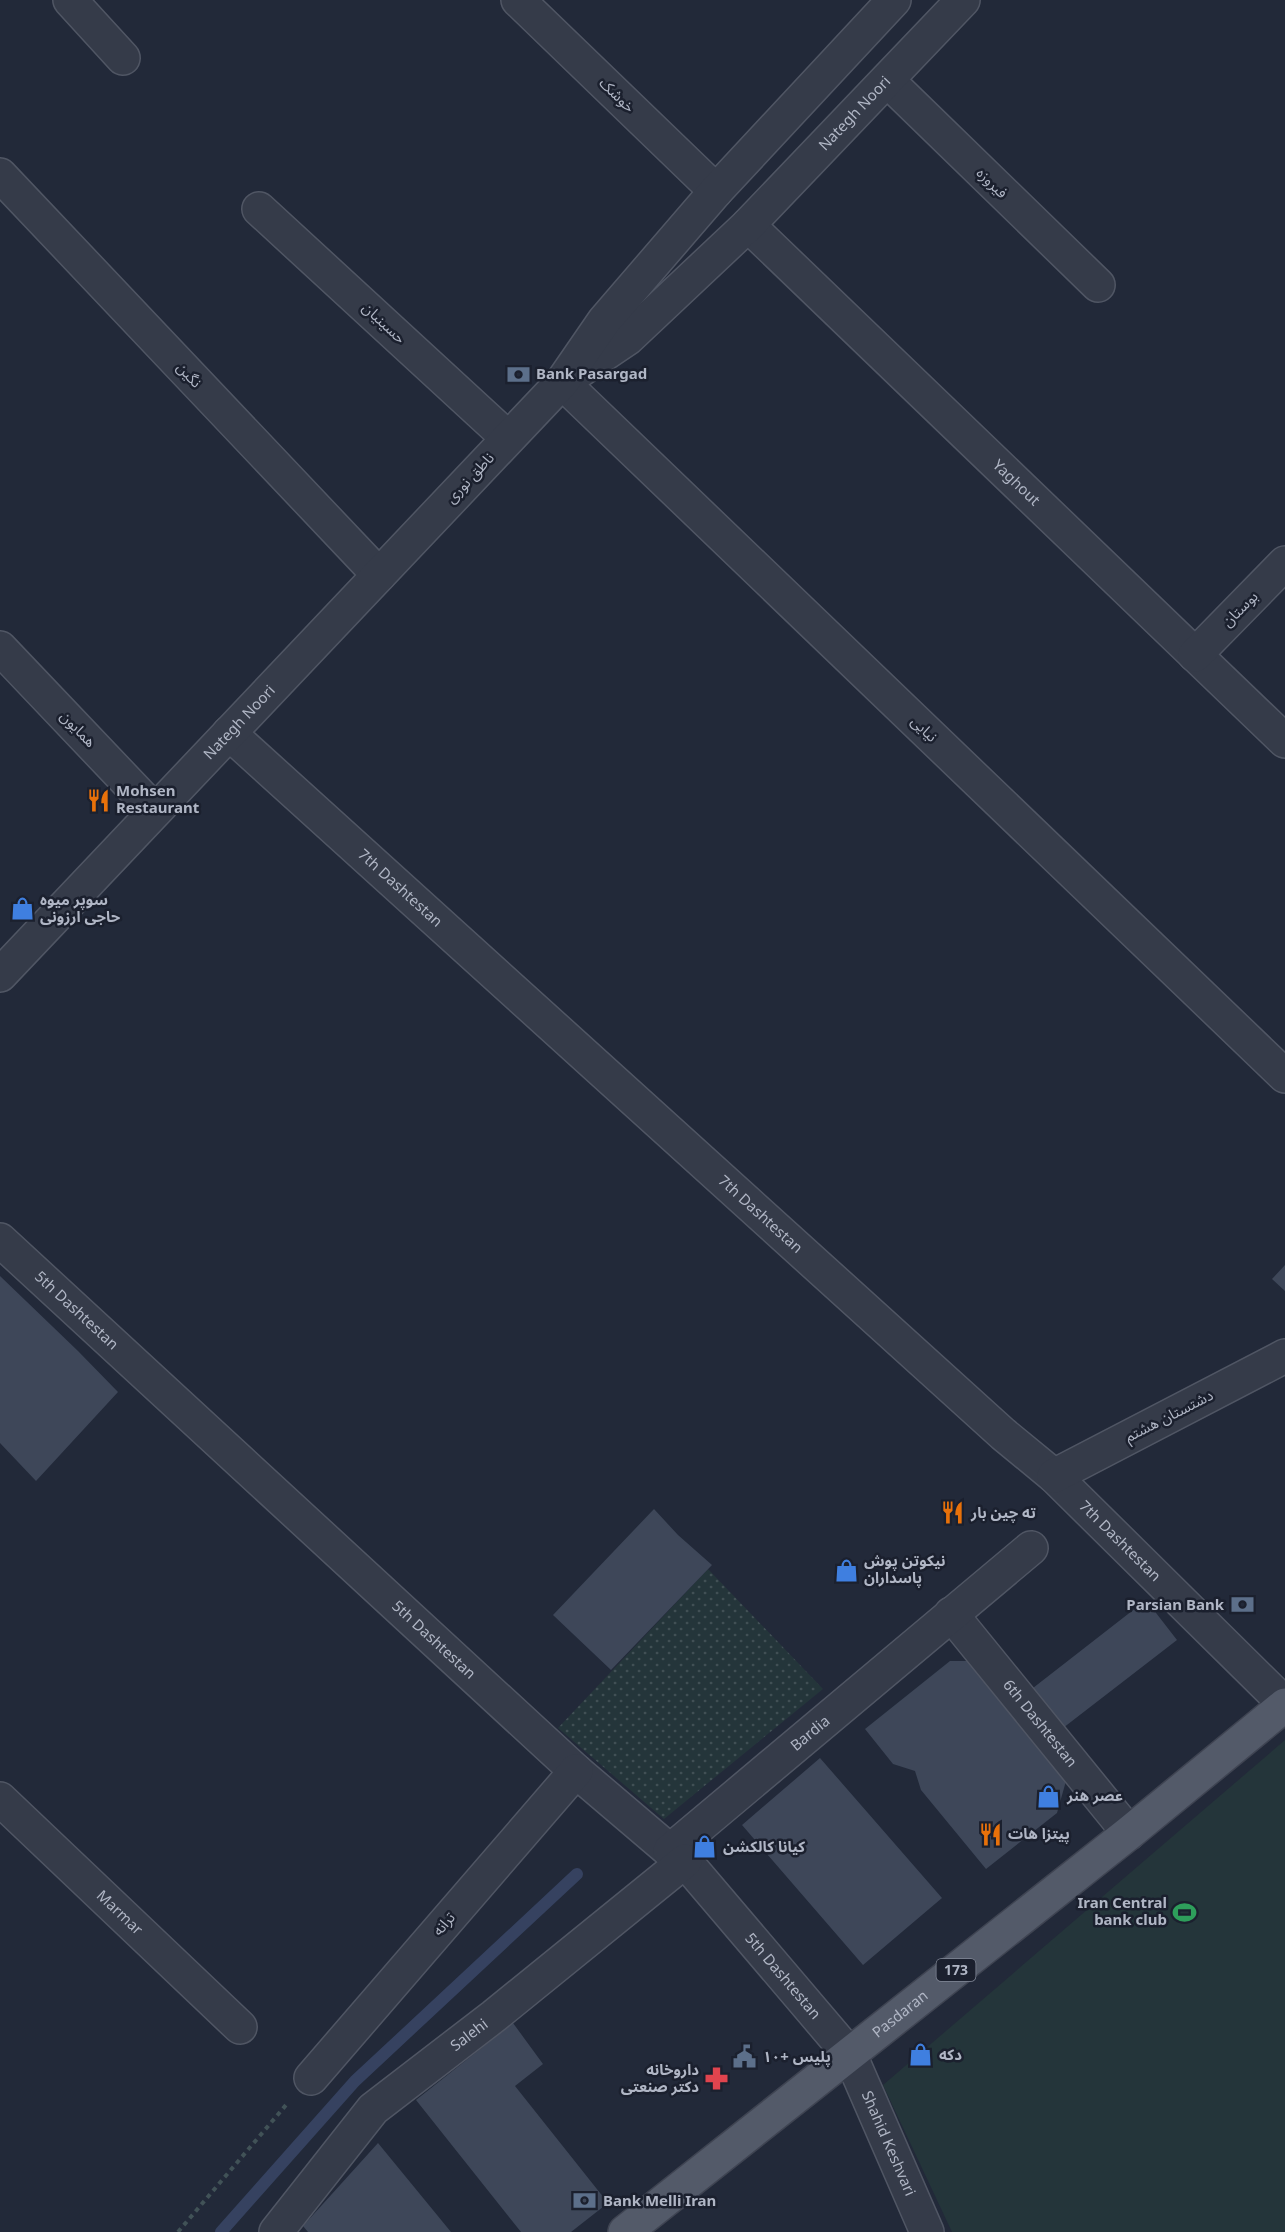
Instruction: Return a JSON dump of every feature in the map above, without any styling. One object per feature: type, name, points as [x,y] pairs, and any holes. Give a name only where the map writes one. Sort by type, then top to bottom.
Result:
[{"type":"main road","name":"Pasdaran","points":[[625,2232],[1129,1833],[1285,1705]]},
{"type":"street","points":[[70,0],[123,58]]},
{"type":"street","name":"خوشک","points":[[518,0],[716,190]]},
{"type":"street","points":[[716,190],[894,0]]},
{"type":"street","name":"Nategh Noori","points":[[748,225],[963,0]]},
{"type":"street","name":"فیروزه","points":[[887,80],[1098,285]]},
{"type":"street","name":"نگین","points":[[0,175],[378,575]]},
{"type":"street","name":"ناطق نوری","points":[[378,575],[562,382],[604,321],[716,190]]},
{"type":"street","name":"حسینیان","points":[[259,209],[508,438]]},
{"type":"street","name":"ناطق نوری","points":[[562,382],[628,339],[748,225]]},
{"type":"street","name":"Yaghout","points":[[748,225],[1285,741]]},
{"type":"street","name":"نیایی","points":[[562,382],[1285,1076]]},
{"type":"street","name":"بوستان","points":[[1195,655],[1285,563]]},
{"type":"street","name":"Nategh Noori","points":[[3,966],[155,811],[378,575]]},
{"type":"street","name":"همایون","points":[[0,648],[155,811]]},
{"type":"street","name":"7th Dashtestan","points":[[229,733],[985,1418],[1054,1476],[1285,1705]]},
{"type":"street","name":"5th Dashtestan","points":[[0,1240],[576,1771],[677,1856],[850,2055]]},
{"type":"street","name":"دشتستان هشتم","points":[[1054,1476],[1285,1356]]},
{"type":"street","name":"Bardia","points":[[677,1856],[951,1614],[1031,1548]]},
{"type":"street","name":"6th Dashtestan","points":[[951,1614],[1129,1833]]},
{"type":"street","name":"ترانه","points":[[311,2078],[576,1771]]},
{"type":"street","name":"Marmar","points":[[0,1799],[240,2027]]},
{"type":"street","name":"Salehi","points":[[276,2232],[373,2109],[494,2016],[677,1856]]},
{"type":"street","name":"Shahid Keshvari","points":[[850,2055],[927,2232]]},
{"type":"path","points":[[178,2232],[274,2119]]},
{"type":"shaded area","points":[[708,1569],[823,1689],[664,1819],[558,1728]]},
{"type":"shaded area","name":"Iran Central bank club","points":[[1285,1740],[1285,2232],[952,2232],[883,2085]]},
{"type":"building","points":[[1285,1265],[1285,1291],[1272,1279]]},
{"type":"building","points":[[0,1276],[118,1392],[36,1481],[0,1443]]},
{"type":"building","points":[[654,1509],[678,1535],[712,1565],[611,1670],[553,1615]]},
{"type":"building","points":[[1146,1600],[1177,1640],[1063,1728],[1033,1688]]},
{"type":"building","points":[[950,1661],[971,1661],[1066,1781],[1057,1813],[986,1869],[921,1790],[915,1771],[893,1764],[865,1729]]},
{"type":"building","points":[[820,1758],[942,1898],[863,1965],[742,1825]]},
{"type":"building","points":[[513,2023],[543,2064],[515,2086],[608,2203],[571,2232],[521,2232],[416,2100]]},
{"type":"building","points":[[378,2143],[451,2232],[308,2232],[303,2226]]},
{"type":"waterway","points":[[221,2232],[355,2081],[577,1874]]},
{"type":"place","name":"Bank Pasargad","points":[[518,374]]},
{"type":"place","name":"Mohsen Restaurant","points":[[98,800]]},
{"type":"place","name":"سوپر میوه حاجی ارزونی","points":[[22,909]]},
{"type":"place","name":"ته چین بار","points":[[953,1513]]},
{"type":"place","name":"نیکوتن پوش پاسداران","points":[[846,1570]]},
{"type":"place","name":"Parsian Bank","points":[[1242,1605]]},
{"type":"place","name":"عصر هنر","points":[[1049,1796]]},
{"type":"place","name":"پیتزا هات","points":[[990,1834]]},
{"type":"place","name":"کیانا کالکشن","points":[[705,1847]]},
{"type":"place","name":"Iran Central bank club","points":[[1185,1912]]},
{"type":"place","name":"دکه","points":[[921,2055]]},
{"type":"place","name":"پلیس +۱۰","points":[[745,2057]]},
{"type":"place","name":"داروخانه دکتر صنعتی","points":[[717,2079]]},
{"type":"place","name":"Bank Melli Iran","points":[[585,2201]]}]
